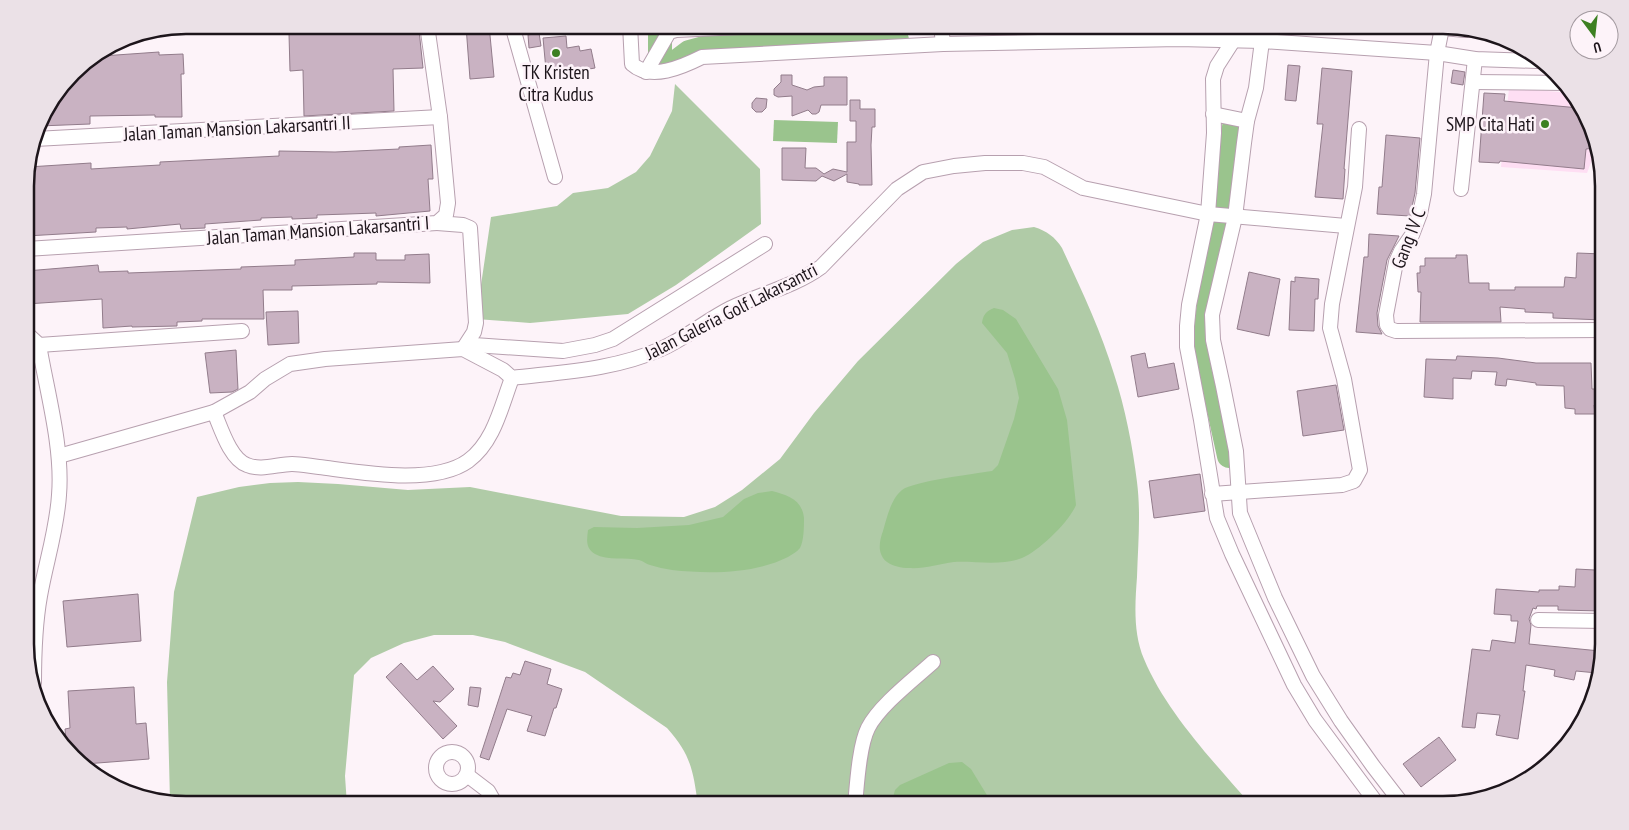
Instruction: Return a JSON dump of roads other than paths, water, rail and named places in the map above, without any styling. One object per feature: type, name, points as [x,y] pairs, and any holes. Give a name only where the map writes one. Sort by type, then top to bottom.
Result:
[{"type":"street","name":"Jalan Taman Mansion Lakarsantri I","points":[[34,248],[437,223],[446,216],[448,203],[440,117],[428,34]]},
{"type":"street","points":[[515,34],[555,177]]},
{"type":"street","points":[[630,34],[632,64],[638,68],[649,68],[659,72],[686,65],[702,57],[942,34],[1262,41],[1529,61]]},
{"type":"street","points":[[649,68],[668,34]]},
{"type":"street","points":[[1437,53],[1441,34]]},
{"type":"street","points":[[1233,41],[1217,66],[1213,79],[1214,133],[1208,214],[1189,305],[1187,347],[1201,420],[1216,518],[1294,685],[1316,720],[1371,796]]},
{"type":"street","points":[[1262,41],[1256,88],[1247,121],[1235,217],[1212,315],[1213,340],[1236,451],[1240,512],[1275,598],[1313,676],[1368,758],[1396,796]]},
{"type":"street","name":"Gang IV C","points":[[1437,53],[1424,194],[1420,214],[1412,235],[1396,262],[1386,315],[1387,325],[1390,330],[1396,332],[1595,330]]},
{"type":"street","points":[[1461,189],[1475,58]]},
{"type":"street","points":[[1472,82],[1555,83]]},
{"type":"street","points":[[1214,114],[1247,121]]},
{"type":"street","name":"Jalan Taman Mansion Lakarsantri II","points":[[42,139],[440,117]]},
{"type":"street","points":[[1212,494],[1342,484],[1354,481],[1360,470],[1344,379],[1330,328],[1332,304],[1355,187],[1359,129]]},
{"type":"street","name":"Jalan Galeria Golf Lakarsantri","points":[[512,378],[603,367],[662,349],[729,309],[808,277],[821,267],[897,189],[923,172],[954,166],[985,163],[1023,163],[1044,167],[1084,188],[1208,214],[1346,226]]},
{"type":"street","points":[[214,412],[233,456],[247,465],[265,467],[293,464],[381,474],[419,475],[445,471],[468,461],[478,451],[496,425],[512,378],[503,370],[462,349],[474,332],[476,323],[470,228],[463,225],[437,223]]},
{"type":"street","name":"Jalan Galeria Golf Lakarsantri","points":[[59,456],[214,412],[250,392],[265,379],[290,364],[325,359],[462,349],[474,345],[564,351],[595,345],[614,339],[765,244]]},
{"type":"street","points":[[39,345],[242,331]]},
{"type":"street","points":[[34,340],[39,345],[59,456],[59,495],[55,528],[40,597],[35,654]]},
{"type":"street","points":[[1538,620],[1595,621]]},
{"type":"street","points":[[856,796],[862,748],[867,730],[877,714],[933,662]]},
{"type":"street","points":[[467,775],[488,791],[491,796]]},
{"type":"waterway","points":[[660,34],[660,55]]},
{"type":"waterway","points":[[1058,35],[1089,34]]},
{"type":"waterway","points":[[673,64],[689,52],[711,46],[897,40]]},
{"type":"waterway","points":[[1223,199],[1234,127]]},
{"type":"waterway","points":[[1218,231],[1205,336],[1207,356],[1229,456]]},
{"type":"place","name":"TK Kristen Citra Kudus","points":[[556,53]]},
{"type":"place","name":"SMP Cita Hati","points":[[1545,124]]}]
